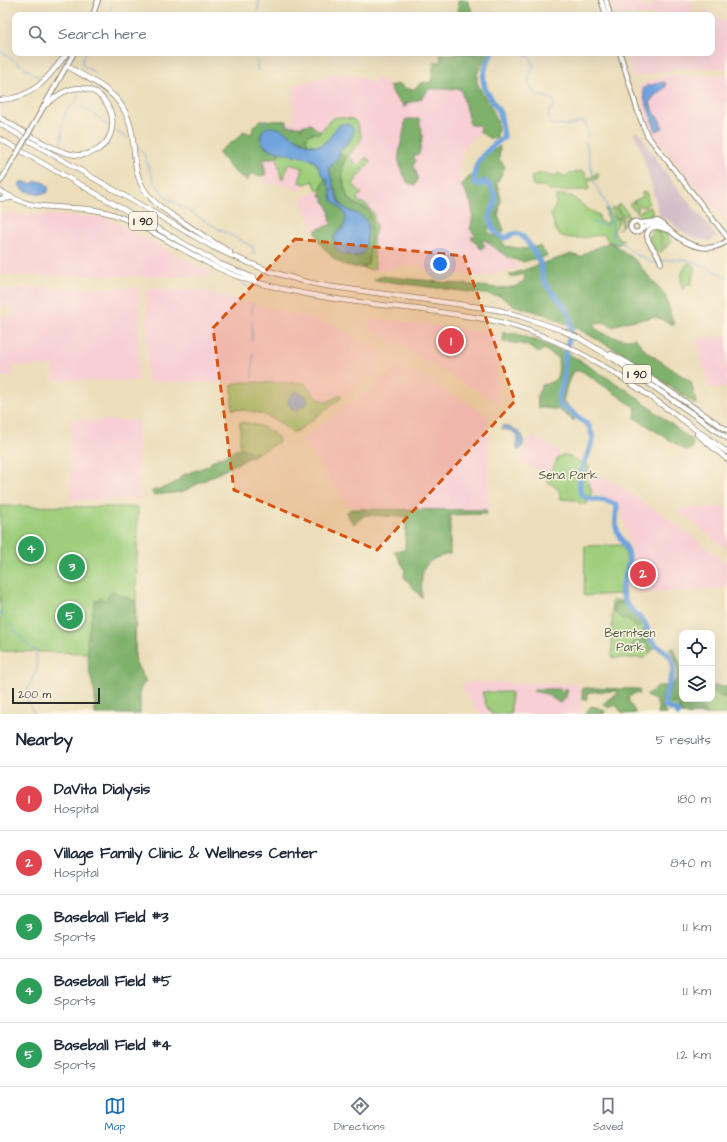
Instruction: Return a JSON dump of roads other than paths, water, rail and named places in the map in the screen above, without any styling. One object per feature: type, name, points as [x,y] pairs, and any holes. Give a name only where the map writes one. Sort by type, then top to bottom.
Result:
[{"type":"highway","points":[[0,100],[18,97],[39,86],[50,75],[65,56]]},
{"type":"highway","points":[[67,66],[109,91],[122,105],[131,127],[134,159],[139,178],[153,200],[188,226],[250,264]]},
{"type":"highway","points":[[0,117],[57,150],[76,155],[91,153],[102,147],[111,133],[113,121],[108,106],[102,97],[94,91],[76,88],[65,91],[44,106]]},
{"type":"highway","name":"I 90","points":[[0,124],[213,247],[250,264],[280,275],[326,286],[492,309],[520,316],[561,330],[591,344],[628,368],[727,438]]},
{"type":"highway","name":"I 90","points":[[0,139],[215,261],[247,276],[292,290],[334,299],[487,319],[521,328],[575,349],[609,369],[696,431]]},
{"type":"highway","points":[[0,191],[14,198],[35,205],[80,208],[112,214],[143,227],[194,255],[236,275],[292,290]]},
{"type":"highway","points":[[0,199],[14,198]]},
{"type":"highway","points":[[591,344],[628,363],[727,430]]},
{"type":"highway","points":[[696,431],[727,452]]},
{"type":"highway","points":[[696,431],[727,459]]},
{"type":"main road","points":[[93,12],[98,0]]},
{"type":"main road","points":[[601,0],[605,12]]},
{"type":"main road","points":[[606,0],[609,12]]},
{"type":"main road","points":[[0,182],[72,56]]},
{"type":"main road","points":[[621,56],[639,115],[647,135],[727,238]]},
{"type":"main road","points":[[664,225],[651,224],[637,233],[631,228],[631,225],[634,222],[640,223],[656,221],[661,222],[664,225],[671,232]]},
{"type":"main road","points":[[640,223],[642,229]]},
{"type":"main road","points":[[661,263],[648,240],[648,232],[651,228],[657,226],[671,232],[688,243],[704,248],[718,247],[727,241]]},
{"type":"water","points":[[665,82],[666,87],[654,96],[650,102],[652,109],[663,128],[656,131],[644,97],[643,89],[647,86]]},
{"type":"water","points":[[340,124],[350,125],[354,131],[353,135],[349,142],[341,150],[336,161],[331,167],[328,167],[336,195],[342,207],[361,216],[368,224],[366,247],[364,252],[353,257],[348,254],[343,255],[335,247],[334,237],[344,227],[346,217],[342,210],[334,202],[331,189],[328,186],[328,181],[322,175],[316,163],[305,157],[269,148],[263,144],[261,138],[263,130],[270,127],[284,131],[306,144],[314,146],[321,145],[326,142]]},
{"type":"water","points":[[22,181],[31,184],[37,181],[42,182],[48,186],[48,191],[47,193],[39,194],[28,192],[19,185]]},
{"type":"water","points":[[295,391],[306,396],[308,402],[307,405],[301,406],[298,410],[293,410],[288,404],[289,398]]},
{"type":"water","points":[[503,425],[516,430],[522,435],[523,443],[519,451],[517,449],[517,435],[512,431],[502,429]]},
{"type":"waterway","points":[[257,12],[259,0]]},
{"type":"waterway","points":[[109,12],[112,6]]},
{"type":"waterway","points":[[0,51],[41,79]]},
{"type":"waterway","points":[[84,56],[82,65],[97,74]]},
{"type":"waterway","points":[[256,56],[258,71]]},
{"type":"waterway","points":[[490,56],[486,65],[483,78],[485,89],[500,113],[504,137],[487,151],[478,162],[474,175],[475,183],[481,185],[484,181],[493,190],[495,205],[491,212],[490,220],[495,231],[505,238],[514,234],[519,234],[525,239],[540,263],[544,281],[568,312],[571,329],[559,403],[560,406],[568,409],[589,426],[593,438],[582,471],[580,488],[582,494],[587,498],[606,501],[617,506],[616,527],[618,534],[629,554],[622,592],[627,604],[644,622],[652,641],[668,654],[672,660],[673,672],[665,701],[666,707],[677,711],[678,714]]},
{"type":"waterway","points":[[527,56],[530,58],[534,67],[529,76],[530,85],[533,90],[537,95],[553,99],[554,106],[549,112],[549,122],[553,125],[561,124],[568,126],[582,121],[586,124],[588,131],[587,138]]},
{"type":"waterway","points":[[76,103],[78,95]]},
{"type":"waterway","points":[[61,145],[62,127],[67,109],[76,104]]},
{"type":"waterway","points":[[77,104],[95,115],[108,126]]},
{"type":"waterway","points":[[263,120],[267,127]]},
{"type":"waterway","points":[[117,132],[127,138]]},
{"type":"waterway","points":[[586,142],[594,182],[607,205],[608,214],[612,220],[613,240],[625,245],[635,255],[643,257],[651,263],[659,261]]},
{"type":"waterway","points":[[137,146],[144,154],[154,182],[167,198],[210,224],[253,247],[254,255]]},
{"type":"waterway","points":[[593,222],[607,226],[611,221]]},
{"type":"waterway","points":[[662,261],[680,260],[696,263],[727,278]]},
{"type":"waterway","points":[[242,283],[250,288],[250,290]]},
{"type":"waterway","points":[[252,304],[252,314]]},
{"type":"waterway","points":[[252,321],[252,341]]},
{"type":"waterway","points":[[252,378],[253,352]]},
{"type":"waterway","points":[[253,384],[254,388]]},
{"type":"waterway","points":[[0,612],[6,619]]},
{"type":"waterway","points":[[9,623],[29,647],[36,650],[37,669],[28,688],[28,696]]},
{"type":"waterway","points":[[28,700],[34,714]]},
{"type":"place","name":"DaVita Dialysis","points":[[451,341]]},
{"type":"place","name":"Baseball Field #5","points":[[31,549]]},
{"type":"place","name":"Baseball Field #3","points":[[72,567]]},
{"type":"place","name":"Village Family Clinic & Wellness Center","points":[[643,574]]},
{"type":"place","name":"Baseball Field #4","points":[[70,616]]},
{"type":"park label","name":"Sena Park","points":[[568,475]]},
{"type":"park label","name":"Berntsen Park","points":[[630,640]]}]
